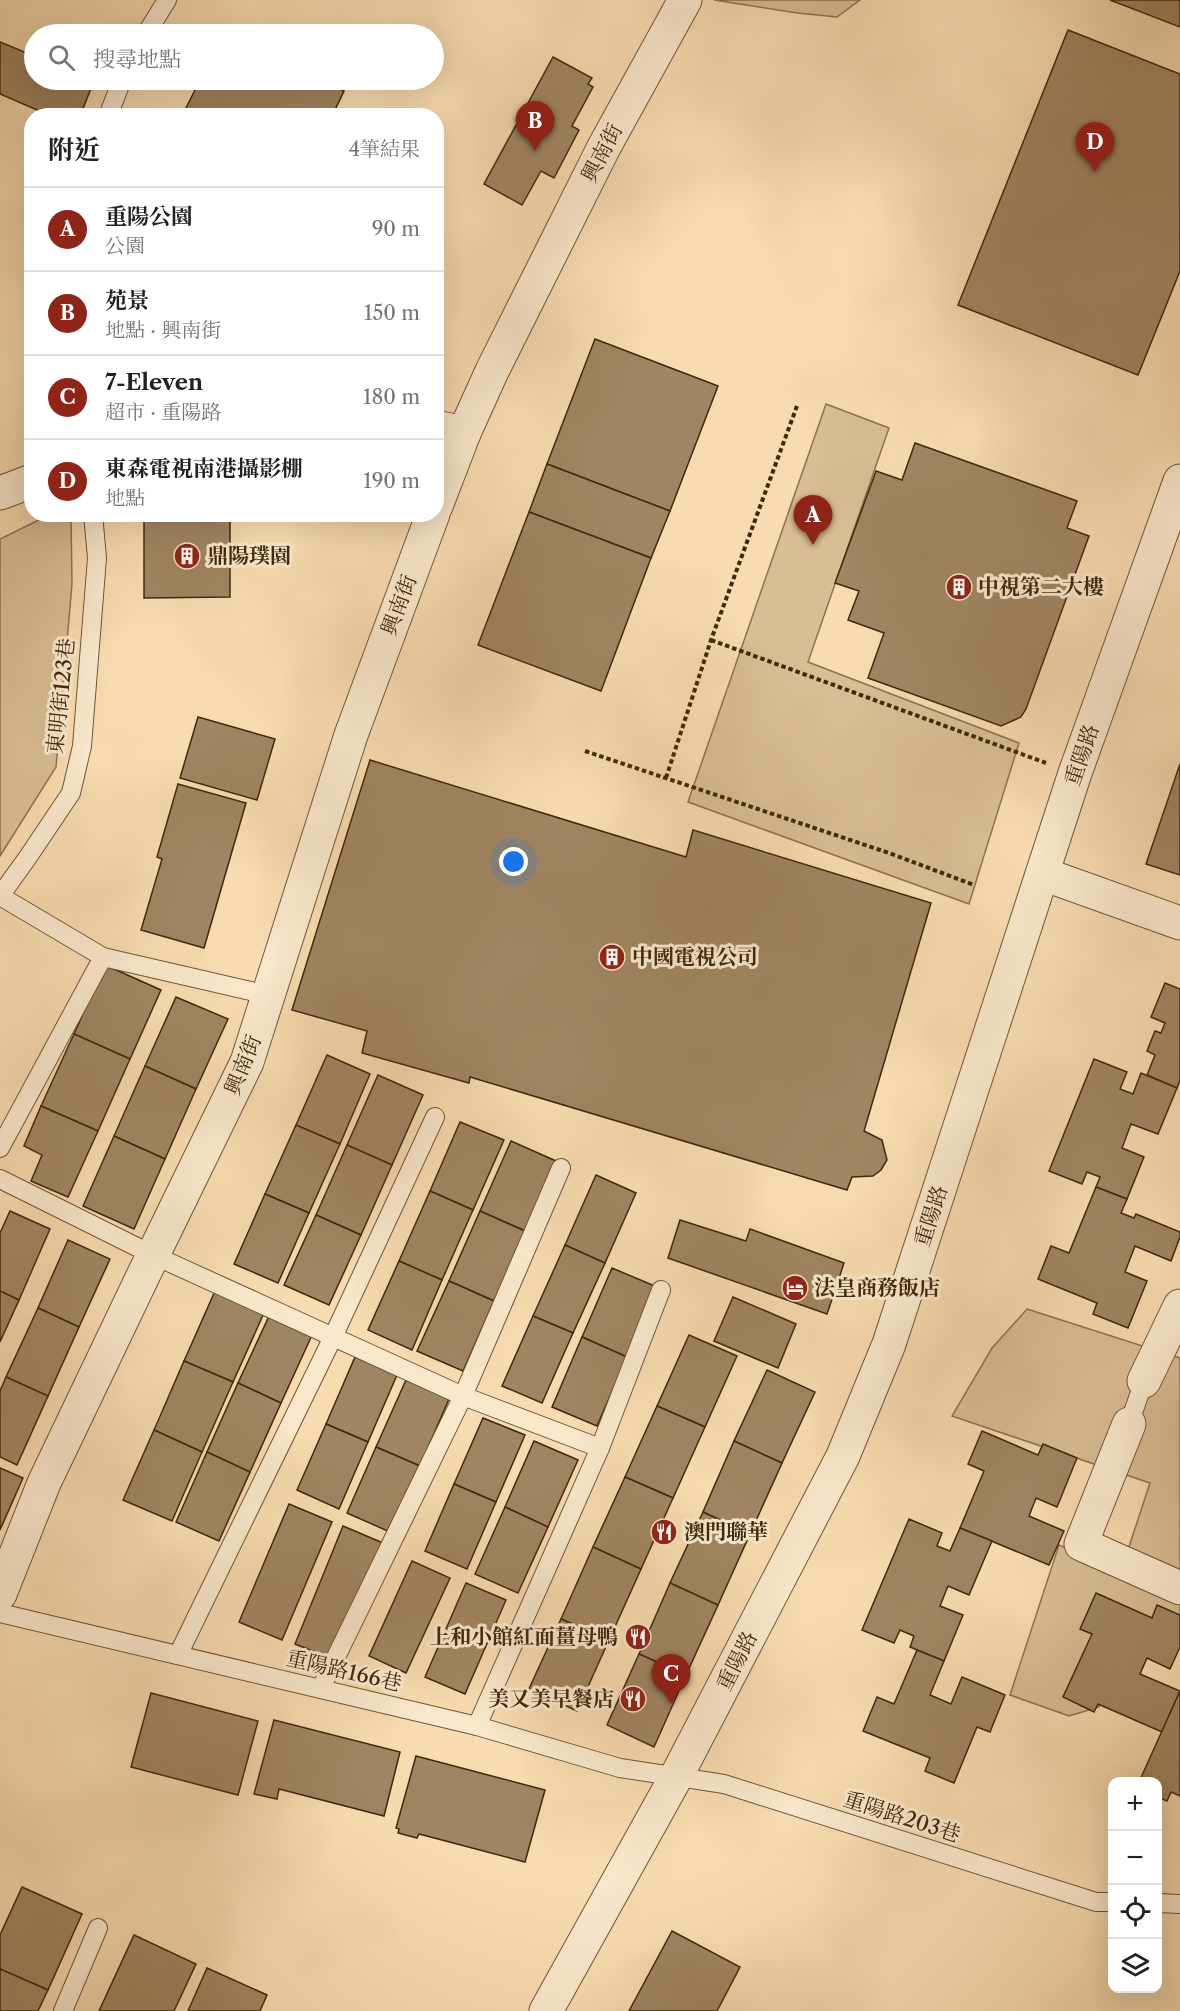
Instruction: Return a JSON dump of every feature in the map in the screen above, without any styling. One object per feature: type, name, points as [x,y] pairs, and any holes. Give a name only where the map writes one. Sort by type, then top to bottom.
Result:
[{"type":"street","name":"興南街","points":[[444,463],[450,430],[492,371],[604,147],[685,0]]},
{"type":"street","name":"重陽路","points":[[546,2011],[676,1778],[843,1456],[889,1344],[1075,773],[1180,480]]},
{"type":"street","points":[[0,493],[24,484]]},
{"type":"street","name":"興南街","points":[[0,1594],[44,1483],[247,1062],[351,735],[430,522]]},
{"type":"street","points":[[1043,874],[1180,924]]},
{"type":"street","points":[[1144,1381],[1180,1306]]},
{"type":"street","points":[[1130,1424],[1081,1544],[1180,1588]]},
{"type":"lane","points":[[152,24],[166,0]]},
{"type":"lane","points":[[111,108],[118,90]]},
{"type":"lane","name":"東明街123巷","points":[[0,896],[70,793],[80,755],[97,558],[94,522]]},
{"type":"lane","points":[[0,896],[103,957],[268,995]]},
{"type":"lane","points":[[0,1148],[103,957]]},
{"type":"lane","points":[[178,1655],[333,1337],[435,1117]]},
{"type":"lane","points":[[321,1688],[463,1396],[561,1168]]},
{"type":"lane","points":[[0,1179],[153,1255],[463,1396],[600,1448]]},
{"type":"lane","points":[[477,1726],[600,1448],[661,1290]]},
{"type":"lane","points":[[1130,1424],[1144,1381]]},
{"type":"lane","name":"重陽路166巷","points":[[0,1612],[477,1726],[620,1768],[676,1778]]},
{"type":"lane","name":"重陽路203巷","points":[[676,1778],[724,1784],[1096,1902],[1108,1902]]},
{"type":"lane","points":[[1162,1903],[1180,1904]]},
{"type":"lane","points":[[63,2011],[98,1928]]},
{"type":"path","points":[[666,778],[711,640],[797,406]]},
{"type":"path","points":[[711,640],[1075,773]]},
{"type":"path","points":[[585,751],[888,853],[974,885]]},
{"type":"shaded area","points":[[714,0],[860,0],[837,17]]},
{"type":"shaded area","points":[[826,404],[889,428],[808,662],[1019,743],[969,904],[688,802]]},
{"type":"shaded area","points":[[35,522],[71,522],[72,584],[56,767],[0,856],[0,539]]},
{"type":"shaded area","points":[[1027,1309],[1180,1358],[1180,1637],[1128,1622],[1099,1707],[1069,1716],[1010,1695],[1059,1545],[1121,1571],[1150,1483],[952,1416],[992,1348]]},
{"type":"building","points":[[1110,0],[1180,0],[1180,27]]},
{"type":"building","points":[[1068,30],[1180,74],[1180,271],[1138,375],[958,305]]},
{"type":"building","points":[[0,42],[24,52],[24,90],[90,90],[83,108],[32,108],[0,94]]},
{"type":"building","points":[[553,57],[592,78],[588,84],[593,87],[572,126],[579,130],[554,178],[541,171],[522,205],[484,184]]},
{"type":"building","points":[[195,90],[344,91],[336,108],[186,108]]},
{"type":"building","points":[[595,339],[718,386],[670,511],[547,464]]},
{"type":"building","name":"中視第二大樓","points":[[915,443],[1077,501],[1067,528],[1089,536],[1026,709],[1021,717],[1001,726],[868,678],[884,633],[848,620],[859,591],[835,583],[876,471],[902,480]]},
{"type":"building","points":[[547,464],[670,511],[651,558],[529,512]]},
{"type":"building","points":[[529,512],[651,558],[601,691],[478,645]]},
{"type":"building","name":"鼎陽璞園","points":[[144,522],[230,522],[230,597],[144,598]]},
{"type":"building","points":[[198,717],[275,739],[257,800],[180,778]]},
{"type":"building","name":"中國電視公司","points":[[370,760],[686,857],[693,830],[931,903],[864,1131],[882,1140],[887,1160],[881,1170],[873,1176],[852,1177],[847,1190],[470,1077],[469,1083],[362,1053],[367,1031],[292,1010]]},
{"type":"building","points":[[1180,764],[1180,875],[1146,864]]},
{"type":"building","points":[[178,784],[246,803],[204,948],[141,930],[162,859],[157,857]]},
{"type":"building","points":[[105,965],[161,990],[130,1059],[74,1034]]},
{"type":"building","points":[[1165,983],[1180,989],[1180,1080],[1177,1088],[1147,1075],[1155,1055],[1147,1051],[1155,1031],[1161,1033],[1165,1023],[1151,1017]]},
{"type":"building","points":[[176,997],[228,1019],[196,1089],[145,1066]]},
{"type":"building","points":[[74,1034],[130,1059],[98,1131],[41,1106]]},
{"type":"building","points":[[327,1055],[370,1074],[340,1144],[296,1125]]},
{"type":"building","points":[[1094,1059],[1127,1072],[1120,1089],[1133,1094],[1141,1073],[1177,1088],[1158,1134],[1131,1124],[1122,1148],[1144,1157],[1127,1199],[1096,1187],[1100,1177],[1087,1172],[1082,1184],[1049,1171]]},
{"type":"building","points":[[145,1066],[196,1089],[165,1159],[114,1136]]},
{"type":"building","points":[[378,1075],[423,1095],[392,1165],[347,1145]]},
{"type":"building","points":[[41,1106],[98,1131],[68,1197],[31,1181],[42,1155],[24,1146]]},
{"type":"building","points":[[460,1122],[504,1140],[473,1210],[430,1191]]},
{"type":"building","points":[[296,1125],[340,1144],[309,1213],[265,1194]]},
{"type":"building","points":[[114,1136],[165,1159],[134,1229],[83,1206]]},
{"type":"building","points":[[511,1141],[556,1161],[525,1231],[480,1211]]},
{"type":"building","points":[[347,1145],[392,1165],[361,1235],[316,1215]]},
{"type":"building","points":[[596,1175],[636,1193],[605,1263],[565,1245]]},
{"type":"building","points":[[1096,1187],[1127,1199],[1121,1213],[1134,1218],[1136,1214],[1180,1232],[1171,1261],[1135,1246],[1125,1272],[1147,1281],[1128,1328],[1093,1314],[1097,1303],[1038,1279],[1051,1246],[1069,1253]]},
{"type":"building","points":[[430,1191],[473,1210],[442,1280],[399,1261]]},
{"type":"building","points":[[265,1194],[309,1213],[278,1283],[234,1264]]},
{"type":"building","points":[[10,1211],[50,1229],[19,1300],[0,1291],[0,1233]]},
{"type":"building","points":[[480,1211],[525,1231],[494,1301],[449,1281]]},
{"type":"building","points":[[316,1215],[361,1235],[329,1305],[284,1285]]},
{"type":"building","name":"法皇商務飯店","points":[[680,1220],[746,1241],[750,1229],[844,1263],[827,1314],[668,1258]]},
{"type":"building","points":[[68,1240],[110,1259],[79,1327],[38,1308]]},
{"type":"building","points":[[565,1245],[605,1263],[573,1333],[533,1316]]},
{"type":"building","points":[[399,1261],[442,1280],[412,1350],[368,1330]]},
{"type":"building","points":[[612,1268],[657,1287],[627,1357],[582,1337]]},
{"type":"building","points":[[449,1281],[494,1301],[463,1371],[417,1351]]},
{"type":"building","points":[[0,1291],[19,1300],[0,1342]]},
{"type":"building","points":[[215,1291],[264,1313],[233,1382],[184,1361]]},
{"type":"building","points":[[733,1297],[796,1324],[778,1368],[714,1341]]},
{"type":"building","points":[[38,1308],[79,1327],[48,1396],[6,1377]]},
{"type":"building","points":[[270,1314],[313,1333],[281,1403],[238,1383]]},
{"type":"building","points":[[533,1316],[573,1333],[542,1403],[502,1386]]},
{"type":"building","points":[[689,1335],[737,1356],[705,1427],[657,1406]]},
{"type":"building","points":[[582,1337],[627,1357],[597,1426],[552,1407]]},
{"type":"building","points":[[355,1357],[397,1375],[368,1442],[326,1424]]},
{"type":"building","points":[[184,1361],[233,1382],[202,1452],[154,1430]]},
{"type":"building","points":[[767,1370],[815,1392],[782,1463],[734,1441]]},
{"type":"building","points":[[6,1377],[48,1396],[17,1465],[0,1457],[0,1391]]},
{"type":"building","points":[[406,1380],[449,1399],[420,1466],[376,1447]]},
{"type":"building","points":[[238,1383],[281,1403],[250,1472],[207,1452]]},
{"type":"building","points":[[657,1406],[705,1427],[673,1498],[625,1477]]},
{"type":"building","points":[[483,1418],[525,1435],[496,1502],[454,1484]]},
{"type":"building","points":[[326,1424],[368,1442],[339,1509],[297,1490]]},
{"type":"building","points":[[154,1430],[202,1452],[172,1521],[123,1500]]},
{"type":"building","points":[[982,1431],[1038,1455],[1043,1444],[1077,1458],[1057,1507],[1036,1498],[1029,1516],[1064,1531],[1049,1565],[960,1528],[984,1471],[968,1464]]},
{"type":"building","points":[[534,1441],[578,1460],[548,1527],[505,1507]]},
{"type":"building","points":[[734,1441],[782,1463],[750,1534],[703,1512]]},
{"type":"building","points":[[376,1447],[420,1466],[390,1532],[347,1513]]},
{"type":"building","points":[[207,1452],[250,1472],[219,1541],[176,1522]]},
{"type":"building","points":[[0,1468],[23,1478],[0,1530]]},
{"type":"building","points":[[625,1477],[673,1498],[641,1569],[593,1547]]},
{"type":"building","points":[[454,1484],[496,1502],[467,1569],[425,1551]]},
{"type":"building","points":[[289,1504],[332,1522],[282,1640],[239,1622]]},
{"type":"building","points":[[505,1507],[548,1527],[518,1593],[475,1574]]},
{"type":"building","points":[[703,1512],[750,1534],[718,1605],[670,1583]]},
{"type":"building","points":[[909,1519],[942,1533],[937,1546],[950,1551],[960,1528],[992,1541],[969,1595],[948,1586],[940,1606],[963,1615],[944,1661],[910,1647],[914,1636],[900,1630],[894,1643],[862,1630]]},
{"type":"building","points":[[343,1526],[383,1543],[335,1660],[295,1644]]},
{"type":"building","points":[[593,1547],[641,1569],[609,1640],[561,1619]]},
{"type":"building","points":[[412,1561],[450,1578],[406,1673],[369,1656]]},
{"type":"building","points":[[466,1583],[506,1600],[465,1694],[425,1677]]},
{"type":"building","points":[[670,1583],[718,1605],[686,1675],[639,1654]]},
{"type":"building","points":[[1096,1593],[1152,1618],[1157,1605],[1180,1615],[1180,1647],[1170,1669],[1147,1658],[1140,1674],[1180,1691],[1162,1732],[1098,1704],[1094,1712],[1063,1697],[1092,1634],[1080,1629]]},
{"type":"building","points":[[561,1619],[609,1640],[577,1711],[529,1689]]},
{"type":"building","points":[[917,1650],[944,1661],[930,1695],[951,1704],[962,1677],[1005,1695],[990,1732],[977,1727],[954,1783],[925,1771],[930,1758],[863,1731],[877,1697],[894,1704]]},
{"type":"building","points":[[639,1654],[686,1675],[654,1747],[607,1725]]},
{"type":"building","points":[[1180,1691],[1180,1796],[1171,1792],[1167,1801],[1162,1799],[1162,1777],[1141,1777]]},
{"type":"building","points":[[151,1693],[258,1721],[238,1795],[131,1767]]},
{"type":"building","points":[[274,1720],[400,1752],[384,1816],[279,1789],[277,1799],[254,1794]]},
{"type":"building","points":[[416,1756],[545,1790],[525,1862],[419,1834],[417,1838],[398,1833],[399,1829],[396,1828]]},
{"type":"building","points":[[22,1887],[82,1914],[48,1990],[0,1969],[0,1935]]},
{"type":"building","points":[[672,1931],[740,1967],[717,2011],[629,2011]]},
{"type":"building","points":[[134,1935],[196,1964],[174,2011],[99,2011]]},
{"type":"building","points":[[207,1968],[267,1995],[260,2011],[188,2011]]},
{"type":"building","points":[[0,1969],[48,1990],[38,2011],[0,2011]]},
{"type":"place","name":"苑景","points":[[535,151]]},
{"type":"place","name":"東森電視南港攝影棚","points":[[1095,172]]},
{"type":"place","name":"重陽公園","points":[[813,545]]},
{"type":"place","name":"鼎陽璞園","points":[[187,556]]},
{"type":"place","name":"中視第二大樓","points":[[959,587]]},
{"type":"place","name":"中國電視公司","points":[[612,957]]},
{"type":"place","name":"法皇商務飯店","points":[[795,1288]]},
{"type":"place","name":"澳門聯華","points":[[664,1532]]},
{"type":"place","name":"上和小館紅面薑母鴨","points":[[638,1637]]},
{"type":"place","name":"美又美早餐店","points":[[633,1699]]},
{"type":"place","name":"7-Eleven","points":[[671,1704]]}]
